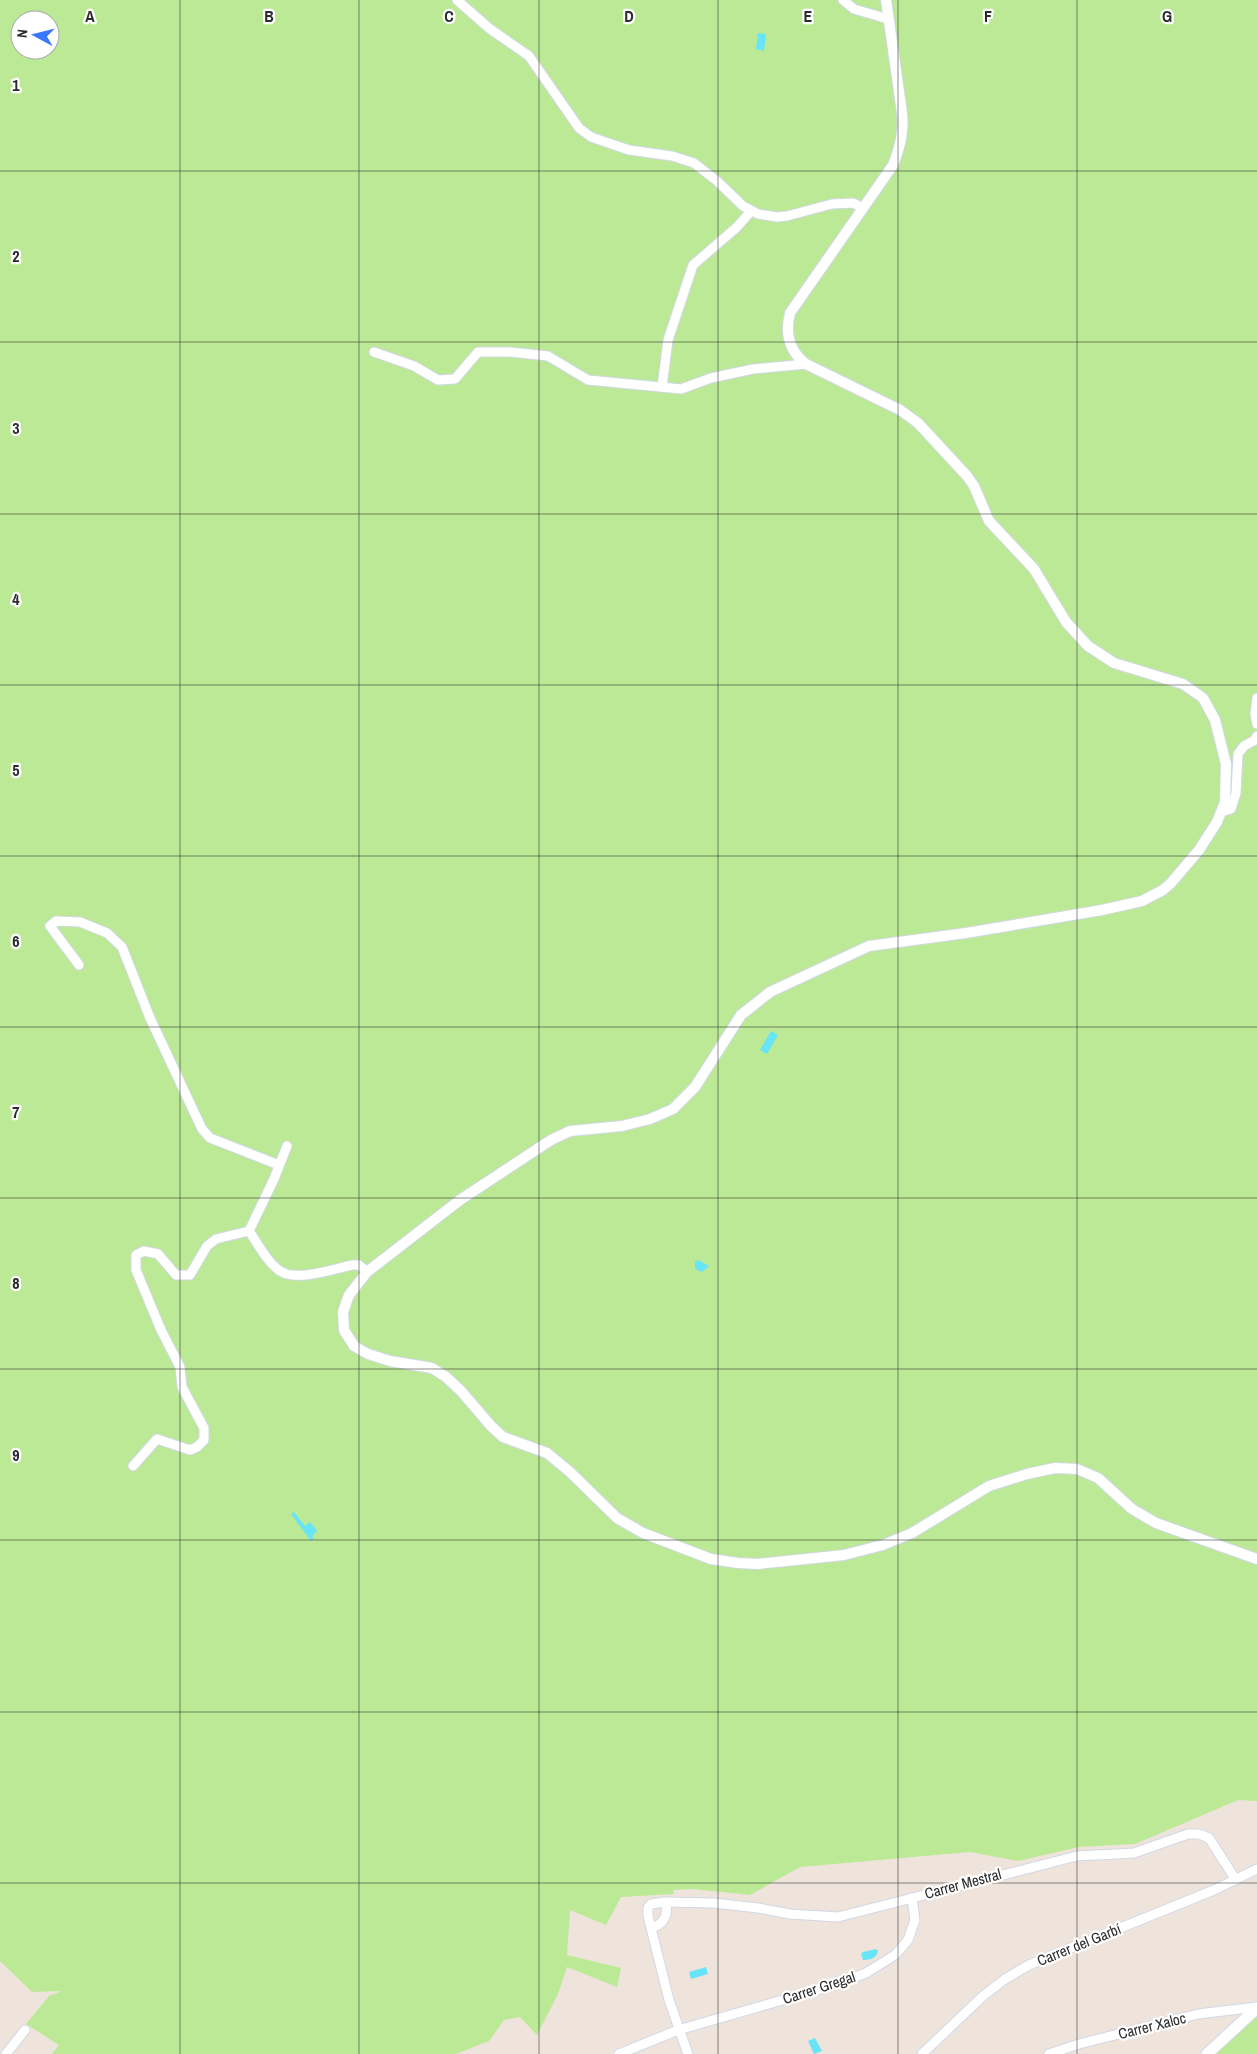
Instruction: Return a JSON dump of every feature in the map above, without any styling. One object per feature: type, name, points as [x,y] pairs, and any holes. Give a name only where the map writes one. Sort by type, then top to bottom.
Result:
[{"type":"main road","points":[[1207,2054],[1257,2008]]},
{"type":"street","points":[[457,0],[490,29],[529,56],[584,132],[624,149],[672,156],[694,163],[751,212],[777,217],[832,204],[853,204],[863,208]]},
{"type":"street","points":[[843,0],[854,9],[888,18]]},
{"type":"street","points":[[886,0],[904,130],[901,146],[893,165],[790,314],[789,340],[795,353],[806,364],[900,410],[918,422],[967,476],[974,486],[989,521],[1034,569],[1066,622],[1088,646],[1114,663],[1182,684],[1203,698],[1216,720],[1225,758],[1226,788],[1222,812],[1199,850],[1177,877],[1163,890],[1142,901],[1102,910],[966,933],[869,946],[770,992],[741,1015],[695,1087],[673,1109],[650,1119],[622,1126],[570,1131],[551,1140],[460,1200],[367,1272],[348,1295],[343,1312],[344,1330],[354,1346],[368,1354],[390,1361],[432,1368],[446,1377],[461,1391],[490,1426],[504,1436],[547,1453],[570,1472],[617,1518],[643,1533],[711,1559],[758,1564],[844,1555],[882,1545],[912,1533],[990,1486],[1027,1474],[1055,1468],[1077,1469],[1098,1478],[1132,1509],[1156,1523],[1257,1559]]},
{"type":"street","points":[[662,387],[668,340],[693,265],[738,227],[751,212]]},
{"type":"street","points":[[374,352],[414,366],[438,380],[455,379],[478,352],[510,352],[548,356],[588,380],[681,389],[711,378],[752,369],[806,364]]},
{"type":"street","points":[[1257,698],[1255,714],[1257,724]]},
{"type":"street","points":[[1222,812],[1231,810],[1236,793],[1238,754],[1244,746],[1256,739]]},
{"type":"street","points":[[79,965],[50,926],[56,921],[80,922],[107,933],[122,947],[150,1018],[202,1129],[220,1143],[279,1165]]},
{"type":"street","points":[[249,1231],[274,1179],[287,1146]]},
{"type":"street","points":[[249,1231],[272,1264],[286,1274],[302,1276],[352,1265],[359,1265],[367,1272]]},
{"type":"street","points":[[133,1466],[156,1439],[190,1450],[197,1447],[204,1440],[204,1428],[182,1387],[180,1367],[142,1287],[136,1270],[136,1255],[144,1251],[158,1254],[176,1275],[190,1275],[207,1246],[216,1239],[249,1231]]},
{"type":"street","name":"Carrer Mestral","points":[[666,1902],[714,1903],[823,1918],[838,1917],[1076,1856],[1139,1852],[1194,1834],[1209,1838],[1236,1880]]},
{"type":"street","name":"Carrer del Garbí","points":[[922,2054],[983,1996],[1024,1968],[1236,1880],[1257,1869]]},
{"type":"street","name":"Carrer Gregal","points":[[619,2054],[678,2030],[835,1985],[879,1966],[895,1955],[912,1931],[916,1914],[912,1898]]},
{"type":"street","points":[[651,1928],[658,1926],[665,1919],[668,1911],[666,1902],[654,1903],[648,1908],[651,1928],[669,2000],[688,2054]]},
{"type":"street","name":"Carrer Xaloc","points":[[1049,2054],[1065,2047],[1198,2014],[1257,2008]]},
{"type":"street","points":[[6,2054],[25,2030]]},
{"type":"green space","points":[[0,0],[1257,0],[1257,1801],[1238,1800],[1135,1844],[1079,1847],[1018,1861],[970,1852],[800,1867],[750,1895],[693,1889],[673,1890],[674,1894],[621,1897],[606,1925],[570,1910],[567,1955],[621,1968],[617,1987],[567,1967],[558,1994],[537,2035],[520,2017],[504,2020],[489,2041],[456,2054],[52,2054],[59,2045],[26,2024],[49,1996],[62,1991],[32,1992],[0,1961]]},
{"type":"green space","points":[[1257,2017],[1257,2054],[1216,2054]]},
{"type":"water","points":[[758,33],[766,34],[764,51],[756,49]]},
{"type":"water","points":[[771,1031],[778,1035],[767,1054],[760,1050]]},
{"type":"water","points":[[698,1260],[709,1266],[702,1272],[695,1269],[695,1262]]},
{"type":"water","points":[[294,1512],[305,1526],[310,1522],[317,1531],[312,1536],[314,1539],[311,1541],[291,1514]]},
{"type":"water","points":[[876,1949],[878,1951],[875,1957],[863,1960],[861,1954],[863,1952]]},
{"type":"water","points":[[706,1967],[708,1974],[691,1979],[689,1972]]},
{"type":"water","points":[[815,2038],[822,2051],[814,2054],[808,2041]]}]
